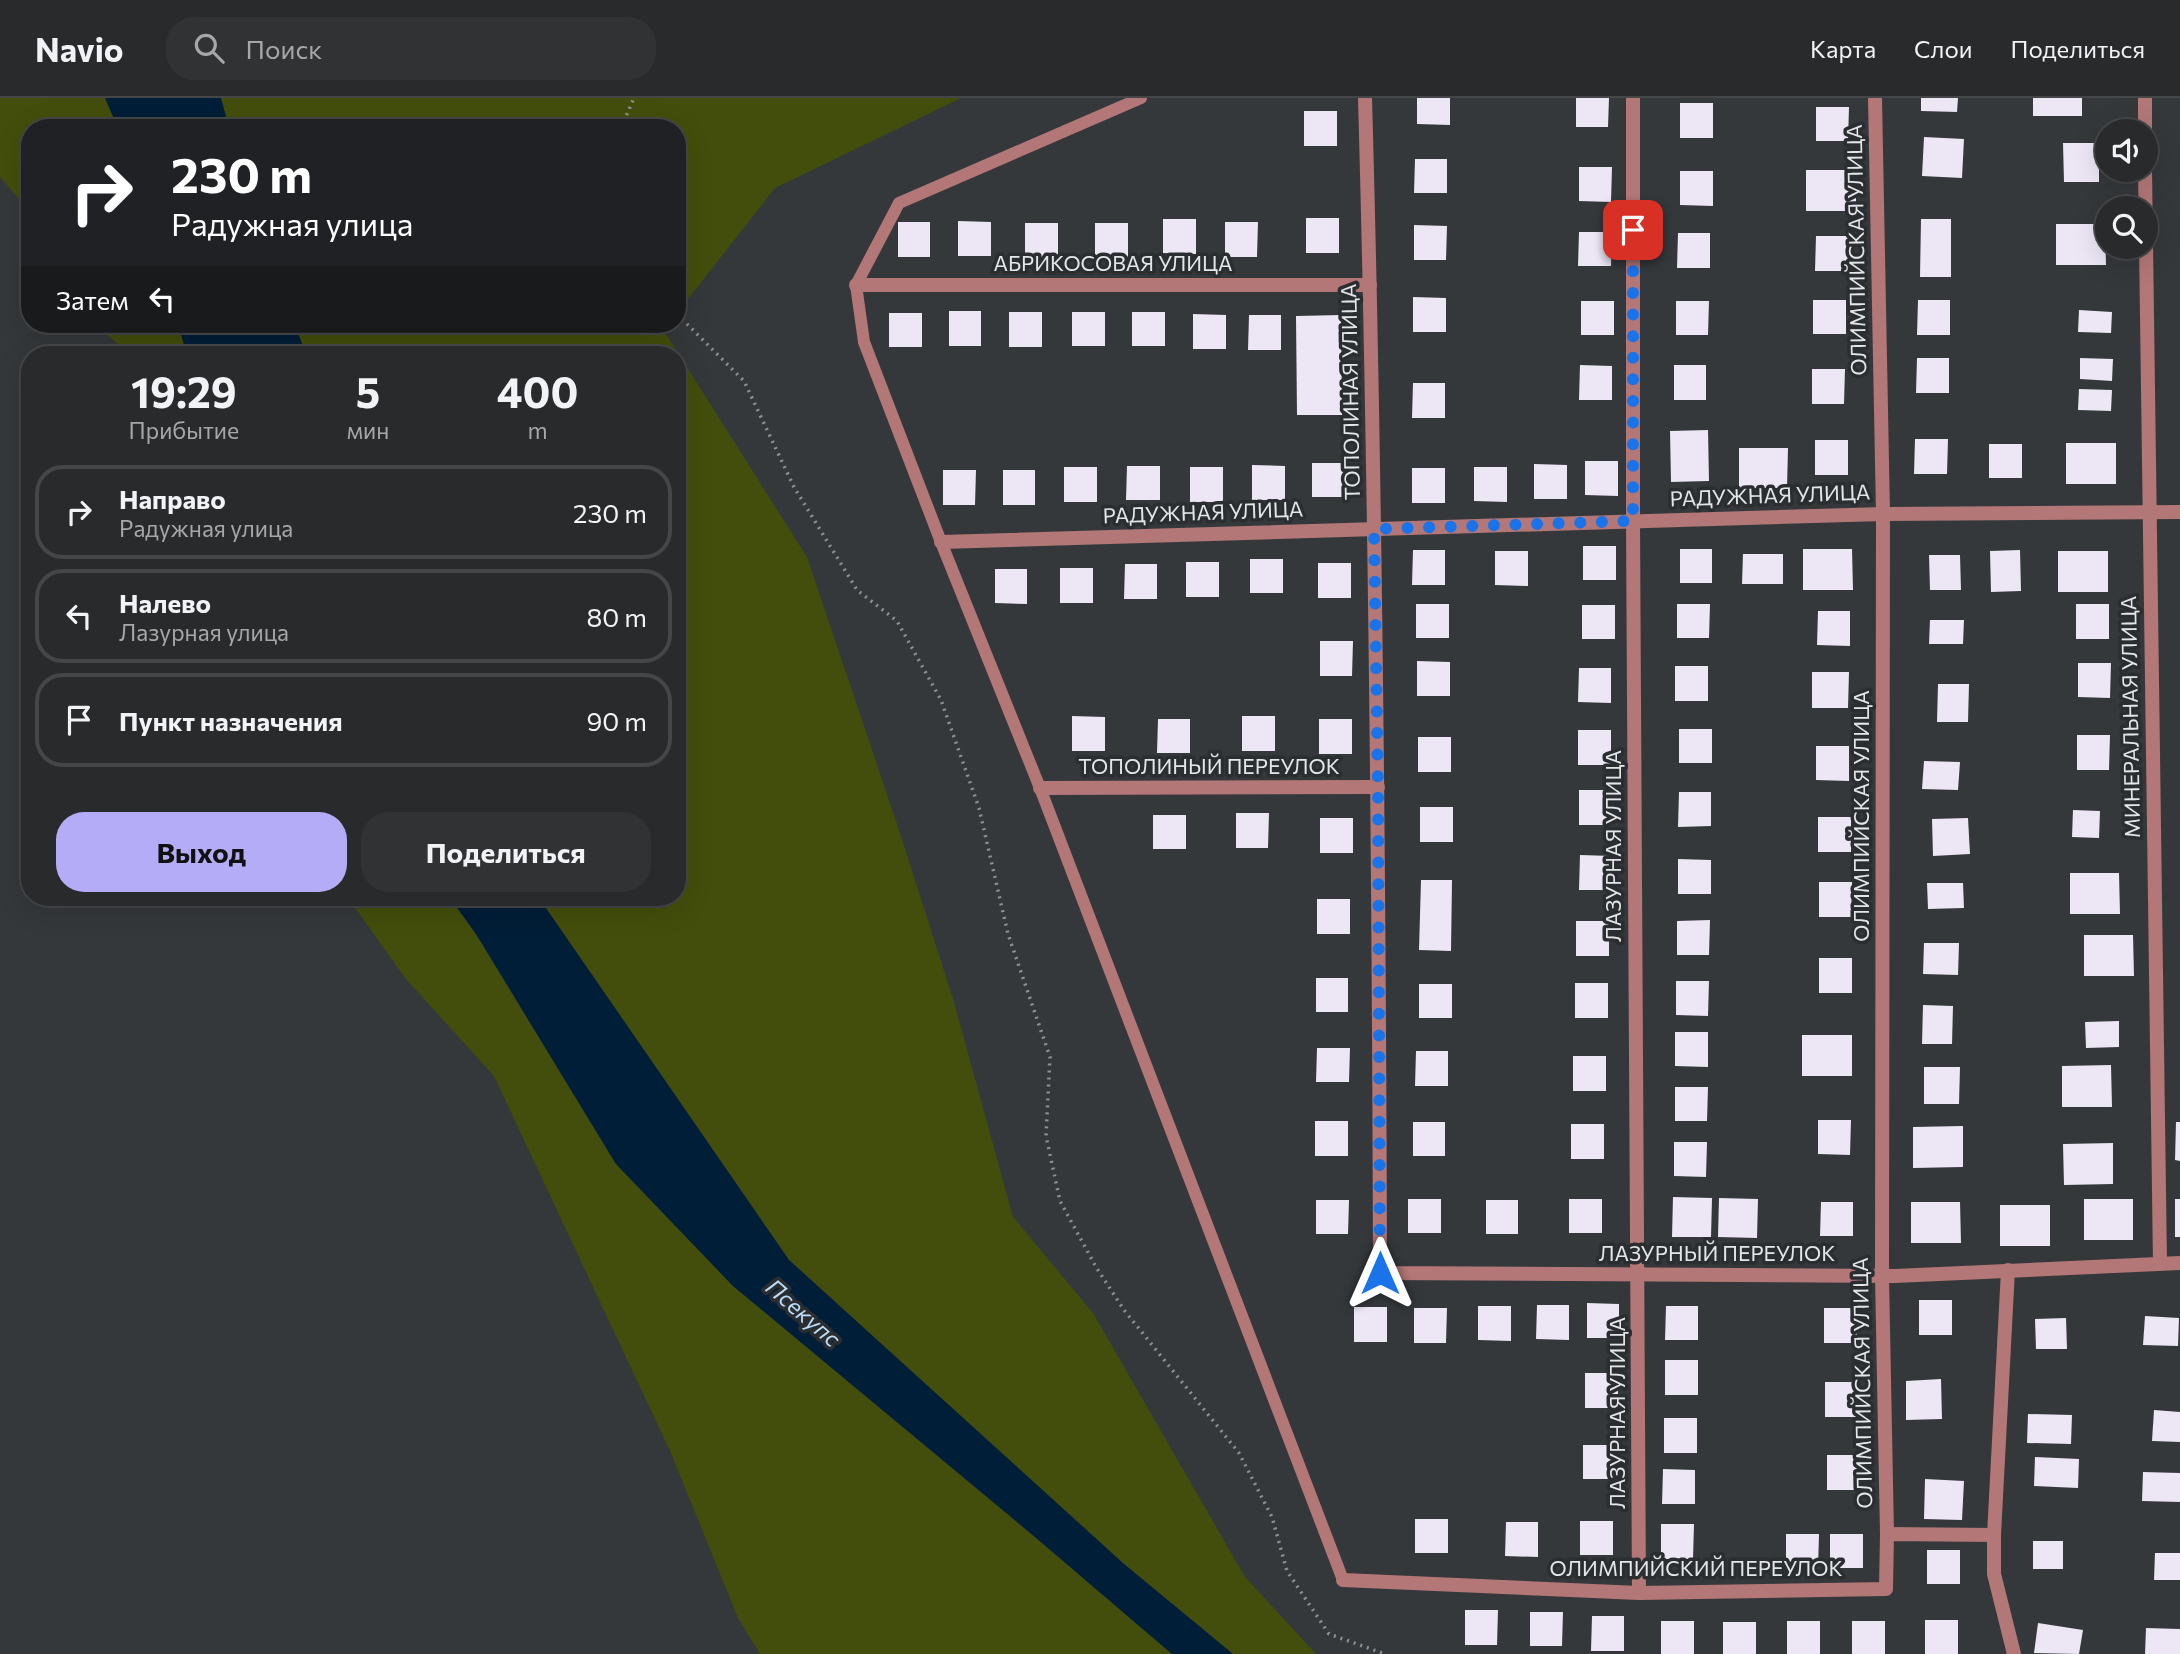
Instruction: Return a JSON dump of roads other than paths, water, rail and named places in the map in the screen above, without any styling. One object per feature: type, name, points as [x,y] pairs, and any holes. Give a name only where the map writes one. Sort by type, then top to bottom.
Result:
[{"type":"street","name":"ТОПОЛИНАЯ УЛИЦА","points":[[1365,98],[1378,788],[1380,1273]]},
{"type":"street","name":"ЛАЗУРНАЯ УЛИЦА","points":[[1633,98],[1639,1593]]},
{"type":"street","name":"ОЛИМПИЙСКАЯ УЛИЦА","points":[[1875,98],[1883,514],[1882,1276],[1886,1534]]},
{"type":"street","points":[[2145,98],[2145,119]]},
{"type":"street","name":"МИНЕРАЛЬНАЯ УЛИЦА","points":[[2146,182],[2160,1264]]},
{"type":"street","name":"АБРИКОСОВАЯ УЛИЦА","points":[[856,285],[1370,285]]},
{"type":"street","name":"РАДУЖНАЯ УЛИЦА","points":[[941,542],[1883,514],[2180,512]]},
{"type":"street","name":"ТОПОЛИНЫЙ ПЕРЕУЛОК","points":[[1040,788],[1378,788]]},
{"type":"street","name":"ЛАЗУРНЫЙ ПЕРЕУЛОК","points":[[1380,1273],[1882,1276],[2180,1264]]},
{"type":"street","points":[[2008,1270],[1994,1574],[2014,1654]]},
{"type":"street","points":[[1886,1534],[1994,1535]]},
{"type":"street","name":"ОЛИМПИЙСКИЙ ПЕРЕУЛОК","points":[[1343,1580],[1639,1593],[1886,1589],[1886,1534]]},
{"type":"lane","points":[[1140,98],[899,203],[856,285],[864,342],[1040,788],[1343,1580]]},
{"type":"water","points":[[105,98],[221,98],[227,119],[114,119]]},
{"type":"water","points":[[181,333],[298,333],[303,346],[184,346]]},
{"type":"water","name":"Псекупс","points":[[456,906],[545,906],[789,1260],[1124,1564],[1233,1654],[1172,1654],[733,1286],[616,1164],[476,934]]}]
